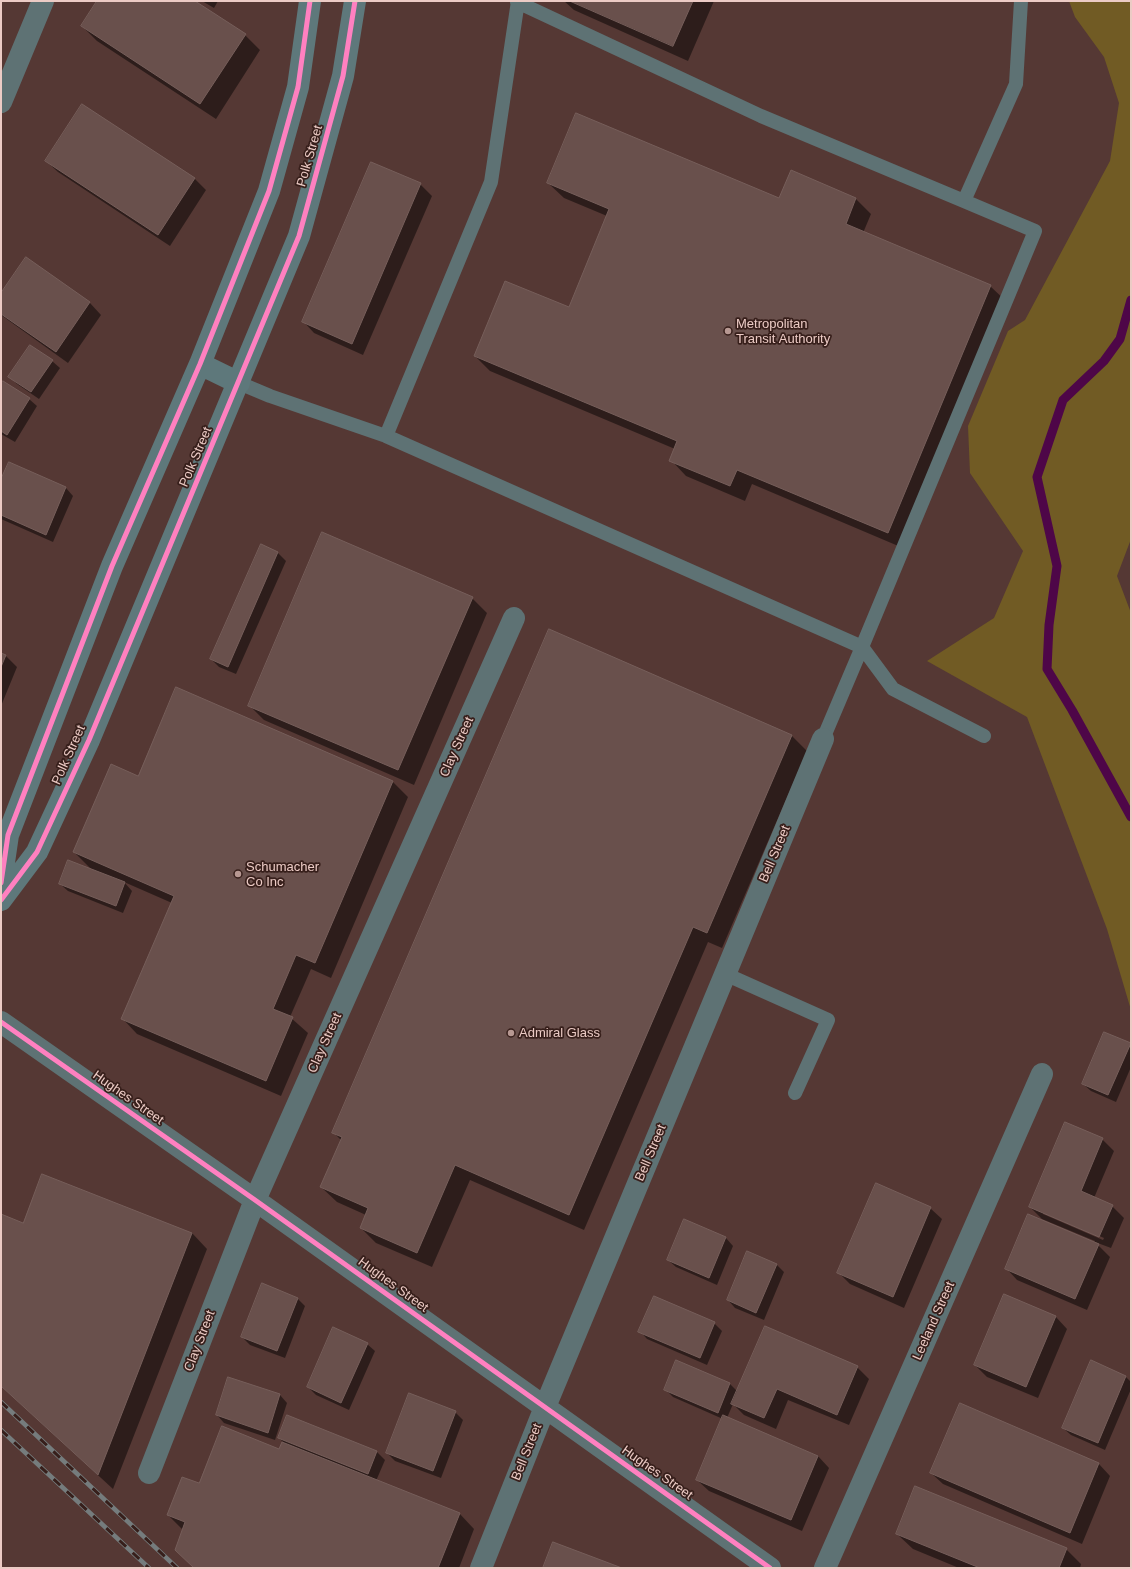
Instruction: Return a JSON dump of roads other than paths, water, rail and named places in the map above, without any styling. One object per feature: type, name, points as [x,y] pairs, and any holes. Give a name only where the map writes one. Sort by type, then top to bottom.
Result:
[{"type":"main road","name":"Polk Street","points":[[1,883],[8,835],[112,566],[200,364],[269,191],[298,87],[310,1]]},
{"type":"main road","name":"Polk Street","points":[[1,900],[37,852],[89,740],[299,236],[343,76],[355,1]]},
{"type":"main road","points":[[200,364],[239,382]]},
{"type":"street","points":[[1,102],[43,1]]},
{"type":"street","name":"Clay Street","points":[[149,1473],[255,1200],[514,618]]},
{"type":"street","name":"Bell Street","points":[[481,1568],[544,1407],[823,739]]},
{"type":"street","name":"Hughes Street","points":[[1,1022],[255,1200],[770,1568]]},
{"type":"street","name":"Leeland Street","points":[[825,1568],[1042,1074]]},
{"type":"lane","points":[[386,436],[491,182],[518,1],[761,116],[1035,231],[823,739]]},
{"type":"lane","points":[[964,201],[1016,84],[1021,1]]},
{"type":"lane","points":[[239,382],[270,396],[386,436],[862,647],[893,689],[984,736]]},
{"type":"lane","points":[[725,974],[828,1020],[795,1092]]},
{"type":"waterway","points":[[1131,300],[1120,339],[1104,361],[1063,400],[1037,477],[1057,566],[1049,625],[1047,669],[1072,710],[1131,817]]},
{"type":"railway","points":[[1,1402],[177,1568]]},
{"type":"railway","points":[[1,1430],[149,1568]]},
{"type":"place","name":"Metropolitan Transit Authority","points":[[728,331]]},
{"type":"place","name":"Schumacher Co Inc","points":[[238,874]]},
{"type":"place","name":"Admiral Glass","points":[[511,1033]]}]
